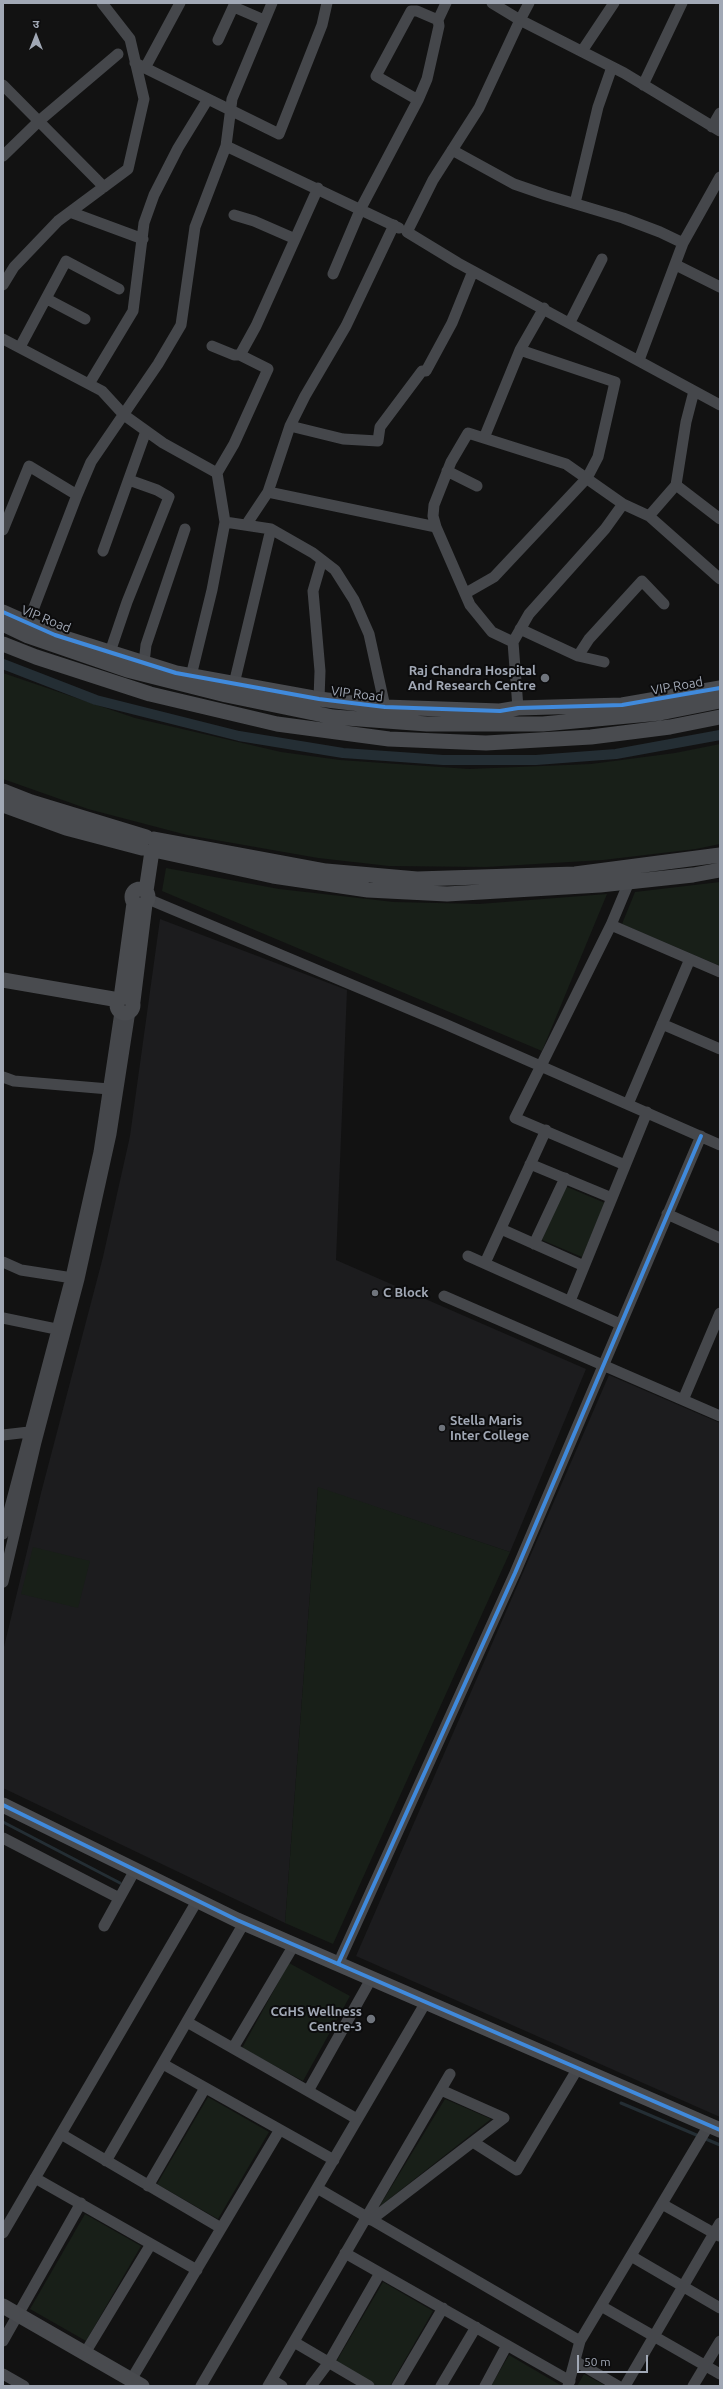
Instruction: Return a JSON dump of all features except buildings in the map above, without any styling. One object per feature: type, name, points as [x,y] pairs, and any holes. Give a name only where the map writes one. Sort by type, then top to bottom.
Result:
[{"type":"street","points":[[3,285],[14,267],[58,221],[128,169],[144,99],[140,66],[130,39],[102,3]]},
{"type":"street","points":[[140,66],[180,3]]},
{"type":"street","points":[[28,623],[91,462],[124,415],[181,325],[195,227],[226,146],[230,110],[236,86],[272,3]]},
{"type":"street","points":[[140,66],[279,134],[322,25],[327,3]]},
{"type":"street","points":[[333,274],[361,208],[418,100],[427,79],[439,26],[438,20],[446,3]]},
{"type":"street","points":[[492,3],[520,20],[612,67],[716,129],[720,113]]},
{"type":"street","points":[[407,232],[433,180],[480,108],[529,3]]},
{"type":"street","points":[[582,52],[614,3]]},
{"type":"street","points":[[643,85],[682,3]]},
{"type":"street","points":[[218,40],[234,5],[264,20]]},
{"type":"street","points":[[418,100],[376,76],[411,11],[417,11],[438,20]]},
{"type":"street","points":[[3,156],[39,121],[118,54]]},
{"type":"street","points":[[575,203],[598,107],[612,67]]},
{"type":"street","points":[[3,85],[104,187]]},
{"type":"street","points":[[89,384],[133,312],[144,223],[154,196],[178,148],[208,99]]},
{"type":"street","points":[[226,146],[361,208],[394,225],[473,271],[570,322],[694,391],[718,401]]},
{"type":"street","points":[[452,150],[514,184],[546,196],[575,203],[660,232],[683,243]]},
{"type":"street","points":[[639,360],[683,243],[720,177]]},
{"type":"street","points":[[240,355],[256,326],[293,238],[318,188]]},
{"type":"street","points":[[70,212],[143,239]]},
{"type":"street","points":[[234,215],[254,221],[293,238]]},
{"type":"street","points":[[246,525],[268,492],[290,426],[305,396],[346,326],[394,225]]},
{"type":"street","points":[[570,322],[602,259]]},
{"type":"street","points":[[20,347],[66,261],[119,289]]},
{"type":"street","points":[[676,265],[720,287]]},
{"type":"street","points":[[290,426],[342,439],[378,441],[380,427],[422,371],[426,371],[452,323],[473,271]]},
{"type":"street","points":[[47,299],[85,319]]},
{"type":"street","points":[[484,438],[520,350],[544,308]]},
{"type":"street","points":[[3,339],[102,391],[124,415],[163,444],[217,473]]},
{"type":"street","points":[[191,676],[212,590],[225,522],[217,473],[234,444],[268,368],[240,355],[234,355],[212,346]]},
{"type":"street","points":[[466,593],[494,577],[587,478],[598,457],[615,382],[520,350]]},
{"type":"street","points":[[649,516],[676,485],[686,422],[694,391]]},
{"type":"street","points":[[104,550],[146,431]]},
{"type":"street","points":[[513,642],[492,632],[470,605],[436,527],[433,516],[434,505],[448,471],[468,433],[566,464],[623,504],[649,516],[720,579]]},
{"type":"street","points":[[3,530],[29,466],[77,495]]},
{"type":"street","points":[[448,471],[477,486]]},
{"type":"street","points":[[110,652],[127,602],[169,497],[157,490],[129,480]]},
{"type":"street","points":[[676,485],[720,519]]},
{"type":"street","points":[[268,492],[436,527]]},
{"type":"street","points":[[518,708],[513,642],[529,614],[605,530],[623,504]]},
{"type":"street","points":[[225,522],[271,528],[322,560],[335,570],[354,600],[370,634],[385,707]]},
{"type":"street","points":[[234,684],[271,528]]},
{"type":"street","points":[[144,663],[146,645],[185,529]]},
{"type":"street","points":[[319,699],[320,671],[313,591],[322,560]]},
{"type":"street","points":[[578,656],[589,639],[642,581],[664,604]]},
{"type":"street","name":"VIP Road","points":[[3,612],[54,635],[191,676],[319,699],[385,707],[500,711],[518,708],[622,705],[720,688]]},
{"type":"street","name":"VIP Road","points":[[3,624],[28,636],[127,670],[226,695],[333,717],[427,724],[543,724],[660,713],[720,701]]},
{"type":"street","points":[[520,629],[578,656],[604,662]]},
{"type":"street","points":[[3,644],[36,657],[150,694],[277,724],[389,739],[486,743],[591,737],[670,727],[720,717]]},
{"type":"street","points":[[3,791],[148,846],[326,871],[417,879],[575,874],[720,855]]},
{"type":"street","points":[[3,805],[66,828],[273,876],[368,890],[447,894],[629,882],[693,875],[720,870]]},
{"type":"street","points":[[3,1534],[56,1329],[75,1278],[99,1152],[142,897],[148,846]]},
{"type":"street","points":[[625,1165],[516,1118],[611,925],[629,882]]},
{"type":"street","points":[[142,897],[628,1104],[720,1145]]},
{"type":"street","points":[[611,925],[720,972]]},
{"type":"street","points":[[628,1104],[690,959]]},
{"type":"street","points":[[3,980],[123,1005]]},
{"type":"street","points":[[3,990],[123,1005]]},
{"type":"street","points":[[3,1582],[75,1278],[112,1134],[123,1005]]},
{"type":"street","points":[[662,1024],[720,1049]]},
{"type":"street","points":[[3,1077],[14,1081],[109,1089]]},
{"type":"street","points":[[570,1301],[646,1112]]},
{"type":"street","points":[[485,1263],[546,1130]]},
{"type":"street","points":[[338,1964],[515,1573],[602,1365],[701,1136]]},
{"type":"street","points":[[530,1164],[612,1198]]},
{"type":"street","points":[[534,1244],[565,1178]]},
{"type":"street","points":[[667,1214],[720,1238]]},
{"type":"street","points":[[501,1229],[584,1266]]},
{"type":"street","points":[[468,1256],[620,1324]]},
{"type":"street","points":[[3,1262],[21,1270],[75,1278]]},
{"type":"street","points":[[444,1296],[720,1416]]},
{"type":"street","points":[[683,1400],[718,1325],[720,1313]]},
{"type":"street","points":[[3,1318],[56,1329]]},
{"type":"street","points":[[3,1435],[29,1432]]},
{"type":"street","points":[[3,1805],[244,1924],[578,2068],[708,2133],[662,2204],[580,2341],[569,2384],[507,2345],[345,2253]]},
{"type":"street","points":[[3,1838],[119,1898]]},
{"type":"street","points":[[104,1926],[135,1870]]},
{"type":"street","points":[[3,2233],[197,1901]]},
{"type":"street","points":[[106,2161],[244,1924]]},
{"type":"street","points":[[233,2048],[294,1945]]},
{"type":"street","points":[[308,2091],[372,1979]]},
{"type":"street","points":[[201,2386],[426,2002]]},
{"type":"street","points":[[187,2022],[358,2119]]},
{"type":"street","points":[[163,2064],[279,2131],[334,2160]]},
{"type":"street","points":[[473,2142],[517,2170],[578,2068]]},
{"type":"street","points":[[282,2386],[270,2383],[345,2253],[369,2218],[450,2074]]},
{"type":"street","points":[[148,2186],[205,2088]]},
{"type":"street","points":[[369,2218],[504,2118],[441,2090]]},
{"type":"street","points":[[3,2306],[137,2383],[196,2270],[279,2131]]},
{"type":"street","points":[[61,2134],[221,2228]]},
{"type":"street","points":[[36,2178],[196,2270]]},
{"type":"street","points":[[317,2188],[580,2341]]},
{"type":"street","points":[[3,2341],[81,2203]]},
{"type":"street","points":[[662,2204],[717,2235]]},
{"type":"street","points":[[625,2386],[682,2286],[717,2235],[720,2222]]},
{"type":"street","points":[[85,2353],[151,2244]]},
{"type":"street","points":[[631,2256],[720,2308]]},
{"type":"street","points":[[311,2386],[329,2362],[380,2273]]},
{"type":"street","points":[[601,2306],[720,2374]]},
{"type":"street","points":[[397,2386],[443,2308]]},
{"type":"street","points":[[441,2386],[476,2327]]},
{"type":"street","points":[[693,2386],[720,2341]]},
{"type":"street","points":[[294,2342],[369,2386]]},
{"type":"street","points":[[485,2386],[507,2345]]},
{"type":"street","points":[[575,2361],[618,2386]]},
{"type":"street","points":[[3,2374],[24,2386]]},
{"type":"shaded area","points":[[3,673],[135,718],[281,752],[340,760],[469,769],[591,764],[675,753],[720,744],[720,844],[696,849],[603,860],[486,867],[389,866],[318,858],[187,835],[88,809],[3,779]]},
{"type":"shaded area","points":[[166,868],[279,889],[394,902],[479,904],[607,894],[542,1051],[162,891]]},
{"type":"shaded area","points":[[720,882],[720,966],[622,924],[635,892]]},
{"type":"shaded area","points":[[160,919],[347,990],[336,1260],[586,1369],[510,1552],[318,1488],[285,1923],[3,1788],[3,1651],[41,1493],[103,1257],[130,1136]]},
{"type":"shaded area","points":[[565,1186],[605,1203],[582,1257],[542,1240]]},
{"type":"shaded area","points":[[609,1375],[720,1423],[720,2117],[356,1956]]},
{"type":"shaded area","points":[[318,1487],[510,1552],[333,1944],[285,1923]]},
{"type":"shaded area","points":[[33,1547],[90,1561],[78,1608],[21,1594]]},
{"type":"shaded area","points":[[289,1963],[350,1996],[303,2081],[242,2048]]},
{"type":"shaded area","points":[[208,2097],[269,2132],[218,2219],[157,2184]]},
{"type":"shaded area","points":[[445,2099],[491,2119],[379,2207]]},
{"type":"shaded area","points":[[85,2214],[141,2246],[86,2341],[30,2309]]},
{"type":"shaded area","points":[[383,2282],[433,2311],[390,2386],[377,2386],[336,2362]]},
{"type":"shaded area","points":[[509,2355],[562,2386],[491,2386]]},
{"type":"shaded area","points":[[584,2374],[606,2386],[577,2386]]},
{"type":"waterway","points":[[3,664],[96,700],[239,736],[343,753],[443,760],[536,760],[616,754],[720,735]]},
{"type":"waterway","points":[[3,1822],[120,1883]]},
{"type":"waterway","points":[[621,2103],[720,2145]]},
{"type":"cycle path","points":[[3,612],[55,635],[176,673],[319,699],[385,707],[500,711],[518,708],[622,705],[720,688]]},
{"type":"cycle path","points":[[338,1964],[515,1573],[701,1136]]},
{"type":"cycle path","points":[[3,1805],[237,1920],[720,2130]]},
{"type":"place","name":"Raj Chandra Hospital And Research Centre","points":[[545,678]]},
{"type":"place","name":"C Block","points":[[375,1293]]},
{"type":"place","name":"Stella Maris Inter College","points":[[442,1428]]},
{"type":"place","name":"CGHS Wellness Centre-3","points":[[371,2019]]}]
